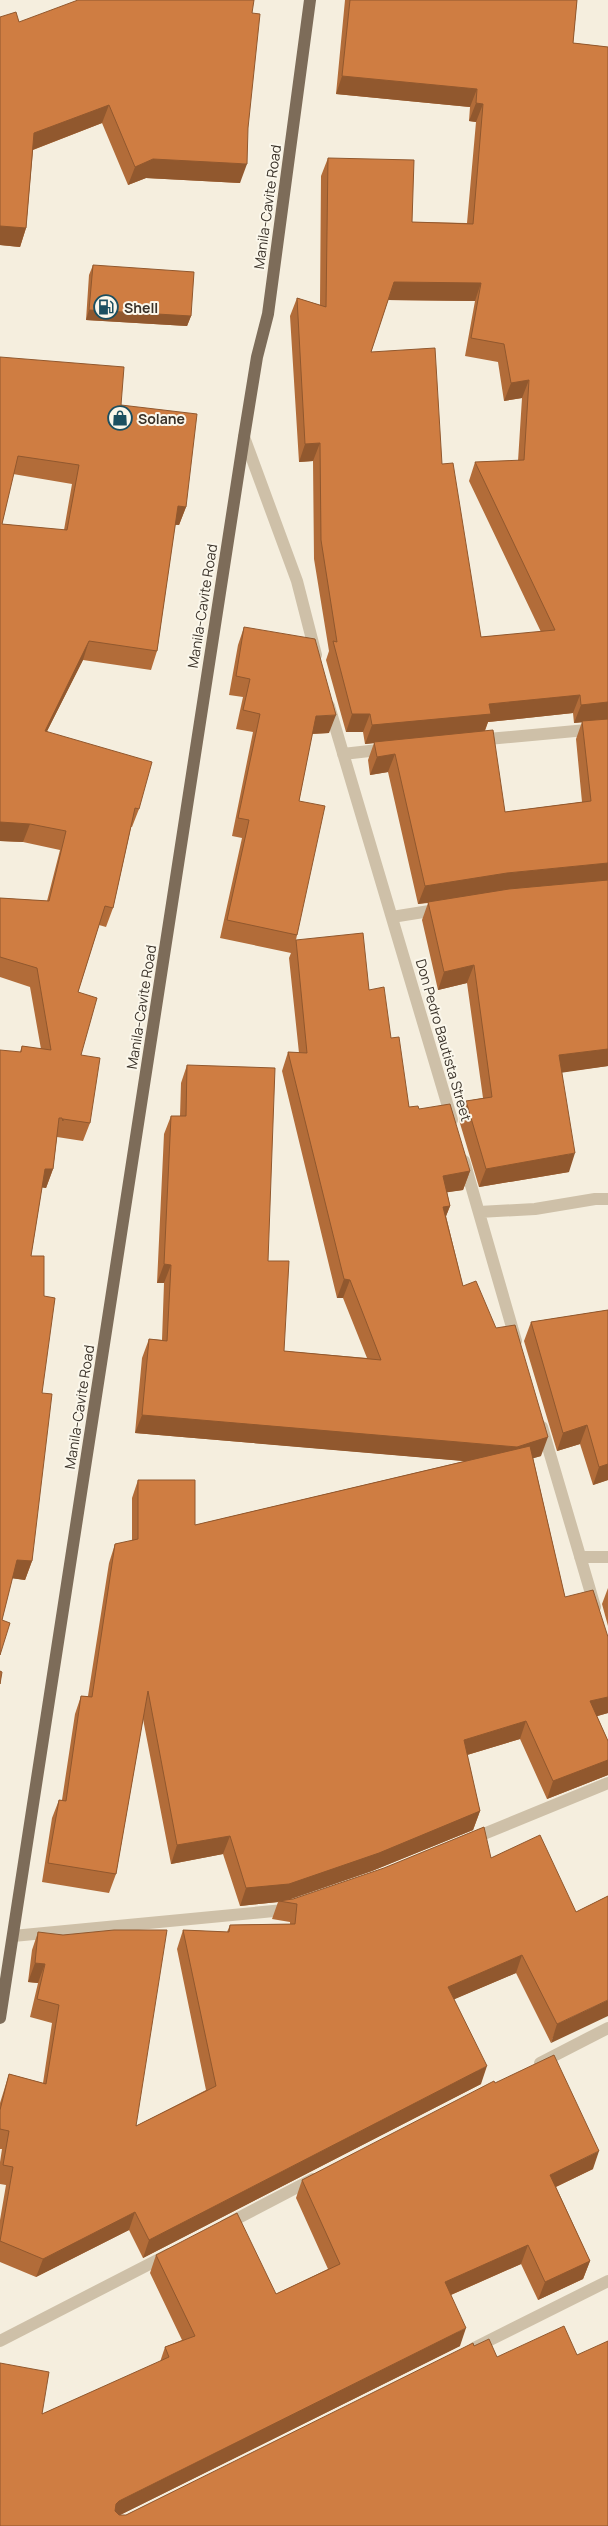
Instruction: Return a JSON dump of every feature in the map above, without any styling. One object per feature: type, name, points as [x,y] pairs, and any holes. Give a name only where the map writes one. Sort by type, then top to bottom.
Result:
[{"type":"main road","name":"Manila-Cavite Road","points":[[0,2018],[244,437],[269,306],[310,0]]},
{"type":"street","points":[[244,437],[298,581],[319,667]]},
{"type":"street","name":"Don Pedro Bautista Street","points":[[327,696],[342,754],[521,1356]]},
{"type":"street","points":[[460,742],[608,728]]},
{"type":"street","points":[[342,754],[402,748]]},
{"type":"street","points":[[392,917],[456,907]]},
{"type":"street","points":[[478,1212],[535,1210],[595,1199],[608,1199]]},
{"type":"street","points":[[538,1414],[598,1618]]},
{"type":"street","points":[[580,1557],[608,1557]]},
{"type":"street","points":[[456,1846],[608,1783]]},
{"type":"street","points":[[13,1936],[284,1910],[302,1904]]},
{"type":"street","points":[[529,2069],[608,2028]]},
{"type":"street","points":[[212,2232],[326,2173]]},
{"type":"street","points":[[0,2341],[176,2250]]},
{"type":"street","points":[[458,2356],[608,2281]]},
{"type":"building","points":[[78,0],[254,0],[252,13],[260,14],[248,128],[247,164],[153,159],[135,167],[109,105],[34,133],[26,228],[0,226],[0,17],[16,12],[19,22]]},
{"type":"building","points":[[350,0],[577,0],[573,43],[608,47],[608,702],[581,705],[580,695],[489,704],[491,714],[372,725],[370,714],[352,714],[333,641],[337,642],[321,540],[320,443],[305,444],[297,298],[326,307],[328,158],[414,160],[412,222],[473,224],[483,104],[476,103],[477,89],[342,76]],"holes":[[[394,282],[481,283],[471,338],[504,344],[511,383],[529,380],[524,460],[475,462],[555,630],[481,637],[453,463],[442,464],[435,348],[371,352]]]},
{"type":"building","points":[[93,265],[194,272],[191,316],[89,310]]},
{"type":"building","points":[[0,357],[124,367],[121,405],[197,414],[186,507],[178,506],[157,651],[89,641],[45,731],[152,762],[139,809],[135,808],[113,908],[105,906],[78,992],[97,998],[81,1055],[100,1058],[90,1123],[63,1119],[63,1121],[62,1118],[59,1118],[53,1169],[45,1169],[31,1256],[44,1256],[44,1296],[55,1298],[42,1393],[52,1394],[32,1561],[17,1560],[2,1620],[10,1623],[0,1655],[0,1050],[21,1052],[22,1046],[51,1050],[37,968],[0,957],[0,898],[49,901],[66,831],[30,824],[0,822]],"holes":[[[18,456],[79,465],[67,530],[2,524]]]},
{"type":"building","points":[[244,627],[315,639],[336,715],[316,716],[299,801],[325,806],[297,935],[227,920],[249,820],[238,818],[260,714],[243,710],[250,679],[236,676]]},
{"type":"building","points":[[608,719],[608,863],[507,873],[425,886],[395,754],[377,757],[374,742],[493,730],[505,812],[591,801],[582,721]]},
{"type":"building","points":[[608,880],[608,1049],[559,1055],[575,1153],[486,1169],[466,1101],[492,1097],[474,965],[444,972],[428,902],[509,889]]},
{"type":"building","points":[[363,933],[369,990],[384,987],[391,1038],[399,1037],[409,1107],[418,1106],[419,1109],[450,1104],[470,1171],[443,1176],[450,1206],[443,1207],[463,1286],[476,1281],[496,1328],[515,1325],[548,1437],[517,1447],[142,1415],[149,1339],[167,1341],[171,1265],[164,1264],[171,1116],[186,1116],[187,1065],[275,1068],[268,1261],[289,1261],[284,1351],[381,1360],[350,1280],[344,1279],[288,1052],[307,1053],[296,940]]},
{"type":"building","points":[[608,1310],[608,1464],[599,1467],[587,1425],[563,1433],[531,1322]]},
{"type":"building","points":[[530,1446],[565,1597],[593,1590],[608,1637],[608,1697],[590,1701],[608,1741],[608,1760],[553,1781],[526,1721],[464,1740],[480,1811],[379,1853],[289,1884],[246,1888],[230,1836],[177,1845],[148,1691],[116,1874],[48,1863],[59,1800],[66,1801],[81,1696],[92,1697],[115,1544],[138,1539],[138,1480],[195,1480],[195,1525]]},
{"type":"building","points":[[484,1827],[491,1858],[540,1835],[576,1912],[608,1896],[608,2000],[557,2024],[522,1955],[448,1987],[487,2066],[149,2240],[135,2212],[43,2259],[0,2241],[13,2167],[3,2165],[9,2131],[0,2129],[0,2110],[9,2074],[46,2084],[59,2005],[37,1999],[45,1964],[35,1963],[38,1932],[63,1935],[114,1930],[167,1930],[136,2126],[216,2086],[183,1930],[229,1932],[230,1925],[295,1924],[297,1904],[279,1901],[293,1899],[384,1868]]},
{"type":"building","points":[[554,2055],[599,2151],[550,2175],[590,2261],[545,2282],[528,2245],[445,2282],[466,2328],[119,2501],[116,2504],[115,2511],[119,2515],[126,2515],[473,2343],[474,2346],[489,2339],[497,2357],[564,2326],[577,2355],[608,2341],[608,2526],[0,2526],[0,2363],[49,2372],[42,2414],[169,2357],[165,2347],[195,2336],[156,2255],[237,2213],[276,2294],[340,2264],[302,2180],[494,2081],[495,2083]]},
{"type":"place","name":"Shell","points":[[106,307]]},
{"type":"place","name":"Solane","points":[[120,418]]}]
